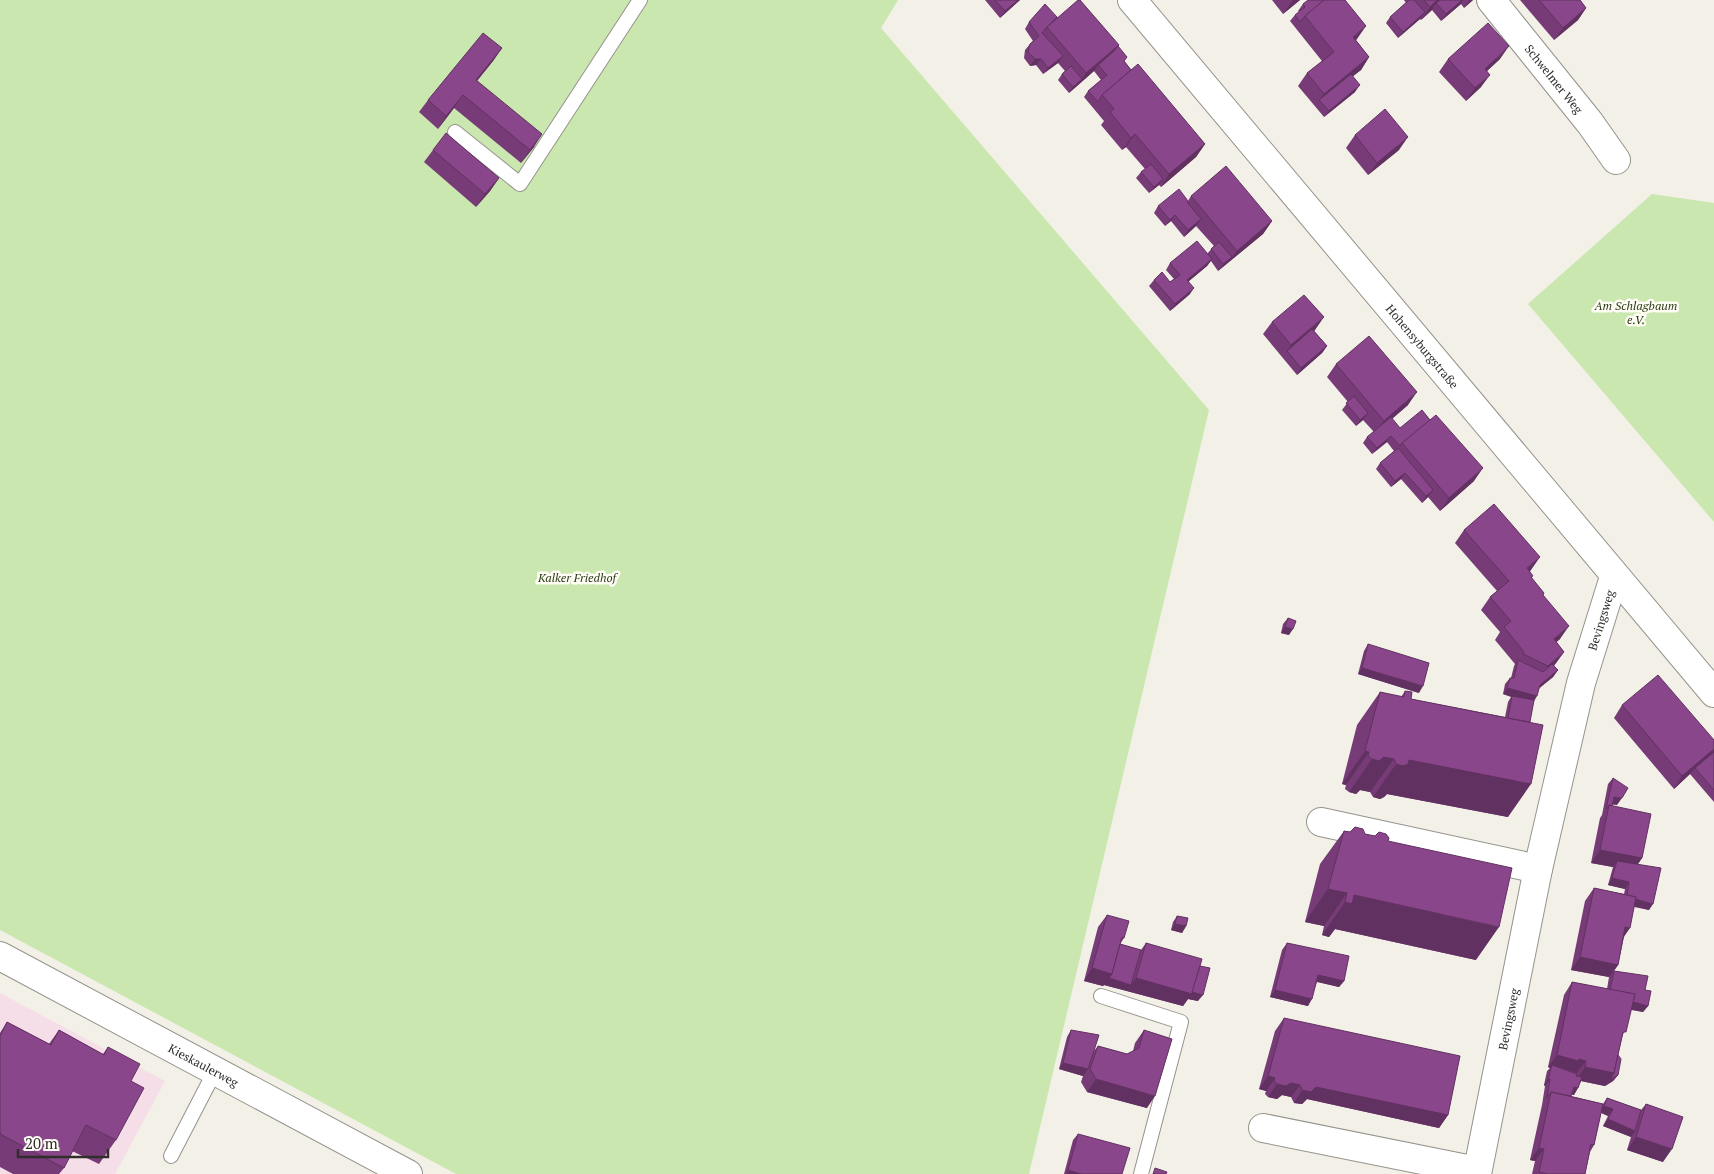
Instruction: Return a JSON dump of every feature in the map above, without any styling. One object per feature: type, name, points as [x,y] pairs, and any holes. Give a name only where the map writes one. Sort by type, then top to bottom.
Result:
[{"type":"street","name":"Hohensyburgstraße","points":[[1132,0],[1412,332],[1614,577],[1714,693]]},
{"type":"street","name":"Schwelmer Weg","points":[[1491,0],[1590,123],[1616,160]]},
{"type":"street","name":"Bevingsweg","points":[[1264,1128],[1477,1173],[1538,868],[1581,683],[1614,577]]},
{"type":"street","points":[[1322,822],[1538,868]]},
{"type":"street","name":"Kieskaulerweg","points":[[0,956],[408,1174]]},
{"type":"lane","points":[[455,132],[520,184],[640,0]]},
{"type":"lane","points":[[1101,996],[1181,1022],[1141,1174]]},
{"type":"lane","points":[[171,1156],[215,1071]]},
{"type":"shaded area","points":[[0,993],[165,1081],[115,1174],[0,1174]]},
{"type":"green space","name":"Kalker Friedhof","points":[[0,0],[898,0],[881,28],[1209,410],[1029,1174],[456,1174],[0,930]]},
{"type":"green space","name":"Am Schlagbaum e.V.","points":[[1652,194],[1714,203],[1714,522],[1528,304]]},
{"type":"building","points":[[995,0],[1018,0],[1005,11]]},
{"type":"building","points":[[1078,0],[1119,45],[1086,73],[1047,27]]},
{"type":"building","points":[[1308,0],[1324,0],[1300,22],[1295,15],[1305,7],[1303,4]]},
{"type":"building","points":[[1324,0],[1345,0],[1366,26],[1353,37],[1369,57],[1324,94],[1307,73],[1334,52],[1305,16]]},
{"type":"building","points":[[1409,0],[1414,0],[1425,12],[1403,32],[1390,17]]},
{"type":"building","points":[[1424,0],[1437,0],[1430,7]]},
{"type":"building","points":[[1440,0],[1462,0],[1446,14],[1436,3]]},
{"type":"building","points":[[1539,0],[1580,0],[1586,8],[1563,28]]},
{"type":"building","points":[[1045,4],[1057,17],[1042,33],[1063,56],[1048,68],[1041,59],[1035,59],[1028,52],[1030,44],[1039,36],[1029,22]]},
{"type":"building","points":[[1488,23],[1509,46],[1485,69],[1490,75],[1475,88],[1448,59]]},
{"type":"building","points":[[483,33],[502,48],[476,80],[542,134],[530,150],[463,95],[446,116],[428,100]]},
{"type":"building","points":[[1118,46],[1127,57],[1124,61],[1131,70],[1102,95],[1098,102],[1088,91],[1107,75],[1098,65]]},
{"type":"building","points":[[1138,64],[1205,144],[1169,174],[1135,134],[1131,138],[1110,112],[1114,109],[1102,95]]},
{"type":"building","points":[[1071,66],[1082,79],[1073,87],[1062,74]]},
{"type":"building","points":[[1351,74],[1360,85],[1329,111],[1319,100]]},
{"type":"building","points":[[1385,109],[1408,137],[1377,163],[1355,135]]},
{"type":"building","points":[[446,133],[499,178],[485,194],[433,150]]},
{"type":"building","points":[[1151,164],[1163,179],[1154,187],[1141,172]]},
{"type":"building","points":[[1226,166],[1272,221],[1237,251],[1191,196]]},
{"type":"building","points":[[1179,189],[1201,219],[1188,230],[1175,215],[1170,220],[1158,206]]},
{"type":"building","points":[[1197,241],[1212,259],[1187,280],[1194,288],[1175,304],[1154,280],[1162,272],[1170,282],[1180,275],[1170,263]]},
{"type":"building","points":[[1219,242],[1232,257],[1223,264],[1211,249]]},
{"type":"building","points":[[1304,295],[1324,317],[1291,345],[1272,322]]},
{"type":"building","points":[[1312,329],[1327,346],[1301,368],[1287,351]]},
{"type":"building","points":[[1369,336],[1417,392],[1384,421],[1336,364]]},
{"type":"building","points":[[1354,396],[1368,413],[1360,420],[1346,403]]},
{"type":"building","points":[[1422,410],[1430,420],[1400,446],[1391,436],[1377,448],[1367,437],[1391,417],[1400,428]]},
{"type":"building","points":[[1436,415],[1483,468],[1449,498],[1402,443]]},
{"type":"building","points":[[1398,448],[1433,490],[1426,496],[1405,473],[1395,481],[1380,463]]},
{"type":"building","points":[[1494,504],[1540,557],[1527,568],[1533,576],[1531,577],[1544,593],[1543,595],[1569,626],[1554,639],[1564,652],[1548,666],[1523,654],[1524,652],[1504,627],[1511,621],[1490,597],[1509,581],[1464,530]]},
{"type":"building","points":[[1288,618],[1296,621],[1293,629],[1285,627]]},
{"type":"building","points":[[1368,644],[1429,663],[1423,686],[1362,668]]},
{"type":"building","points":[[1518,660],[1543,672],[1552,664],[1558,670],[1540,685],[1537,696],[1507,688],[1510,678],[1514,678]]},
{"type":"building","points":[[1658,675],[1714,740],[1714,749],[1682,776],[1622,705]]},
{"type":"building","points":[[1405,691],[1412,692],[1411,699],[1543,725],[1531,784],[1409,760],[1408,764],[1403,766],[1396,764],[1394,759],[1384,757],[1379,761],[1372,759],[1368,756],[1369,752],[1365,751],[1380,692],[1404,697]]},
{"type":"building","points":[[1512,696],[1534,700],[1530,722],[1508,718]]},
{"type":"building","points":[[1714,752],[1714,790],[1695,768]]},
{"type":"building","points":[[1613,778],[1628,788],[1622,798],[1614,797],[1612,806],[1609,805],[1606,809]]},
{"type":"building","points":[[1609,805],[1651,814],[1642,858],[1600,850]]},
{"type":"building","points":[[1355,827],[1363,829],[1365,834],[1375,836],[1379,832],[1386,834],[1389,838],[1388,841],[1512,868],[1499,927],[1354,895],[1352,904],[1345,902],[1347,893],[1328,889],[1344,831],[1350,832]]},
{"type":"building","points":[[1617,861],[1661,868],[1653,904],[1627,895],[1629,882],[1612,878]]},
{"type":"building","points":[[1594,888],[1636,897],[1630,928],[1625,927],[1618,965],[1580,957]]},
{"type":"building","points":[[1107,915],[1129,921],[1124,938],[1122,937],[1112,974],[1092,968]]},
{"type":"building","points":[[1177,916],[1188,918],[1186,926],[1175,924]]},
{"type":"building","points":[[1146,943],[1202,959],[1192,994],[1136,978]]},
{"type":"building","points":[[1287,943],[1349,956],[1344,981],[1318,975],[1312,999],[1275,990]]},
{"type":"building","points":[[1120,944],[1141,950],[1131,985],[1109,978],[1112,974]]},
{"type":"building","points":[[1200,966],[1210,968],[1203,995],[1192,992]]},
{"type":"building","points":[[1614,971],[1648,976],[1645,990],[1651,991],[1648,1006],[1633,1002],[1635,994],[1610,990]]},
{"type":"building","points":[[1572,982],[1635,994],[1626,1032],[1623,1032],[1614,1073],[1585,1067],[1586,1061],[1579,1059],[1578,1061],[1557,1055]]},
{"type":"building","points":[[1284,1018],[1460,1056],[1448,1115],[1316,1087],[1311,1092],[1302,1090],[1300,1085],[1291,1083],[1286,1086],[1277,1084],[1274,1081],[1275,1078],[1268,1076]]},
{"type":"building","points":[[7,1022],[51,1045],[59,1030],[104,1055],[108,1047],[140,1064],[131,1081],[144,1088],[116,1140],[86,1125],[64,1168],[0,1134],[0,1036]]},
{"type":"building","points":[[1071,1030],[1099,1035],[1088,1069],[1063,1063]]},
{"type":"building","points":[[1144,1030],[1172,1039],[1155,1096],[1096,1079],[1090,1069],[1098,1046],[1127,1054],[1139,1048]]},
{"type":"building","points":[[1618,1055],[1621,1059],[1618,1075],[1610,1080],[1614,1073]]},
{"type":"building","points":[[1552,1065],[1582,1077],[1578,1088],[1574,1087],[1571,1096],[1551,1092],[1547,1098],[1550,1079],[1548,1079]]},
{"type":"building","points":[[1551,1092],[1603,1104],[1594,1145],[1591,1144],[1585,1174],[1548,1174],[1539,1172],[1544,1149],[1539,1148]]},
{"type":"building","points":[[1607,1098],[1641,1110],[1635,1131],[1608,1119],[1613,1109],[1604,1106]]},
{"type":"building","points":[[1646,1104],[1683,1117],[1672,1149],[1636,1137]]},
{"type":"building","points":[[1078,1134],[1130,1148],[1122,1174],[1081,1174],[1068,1170]]},
{"type":"building","points":[[1155,1168],[1167,1172],[1166,1174],[1153,1174]]}]
